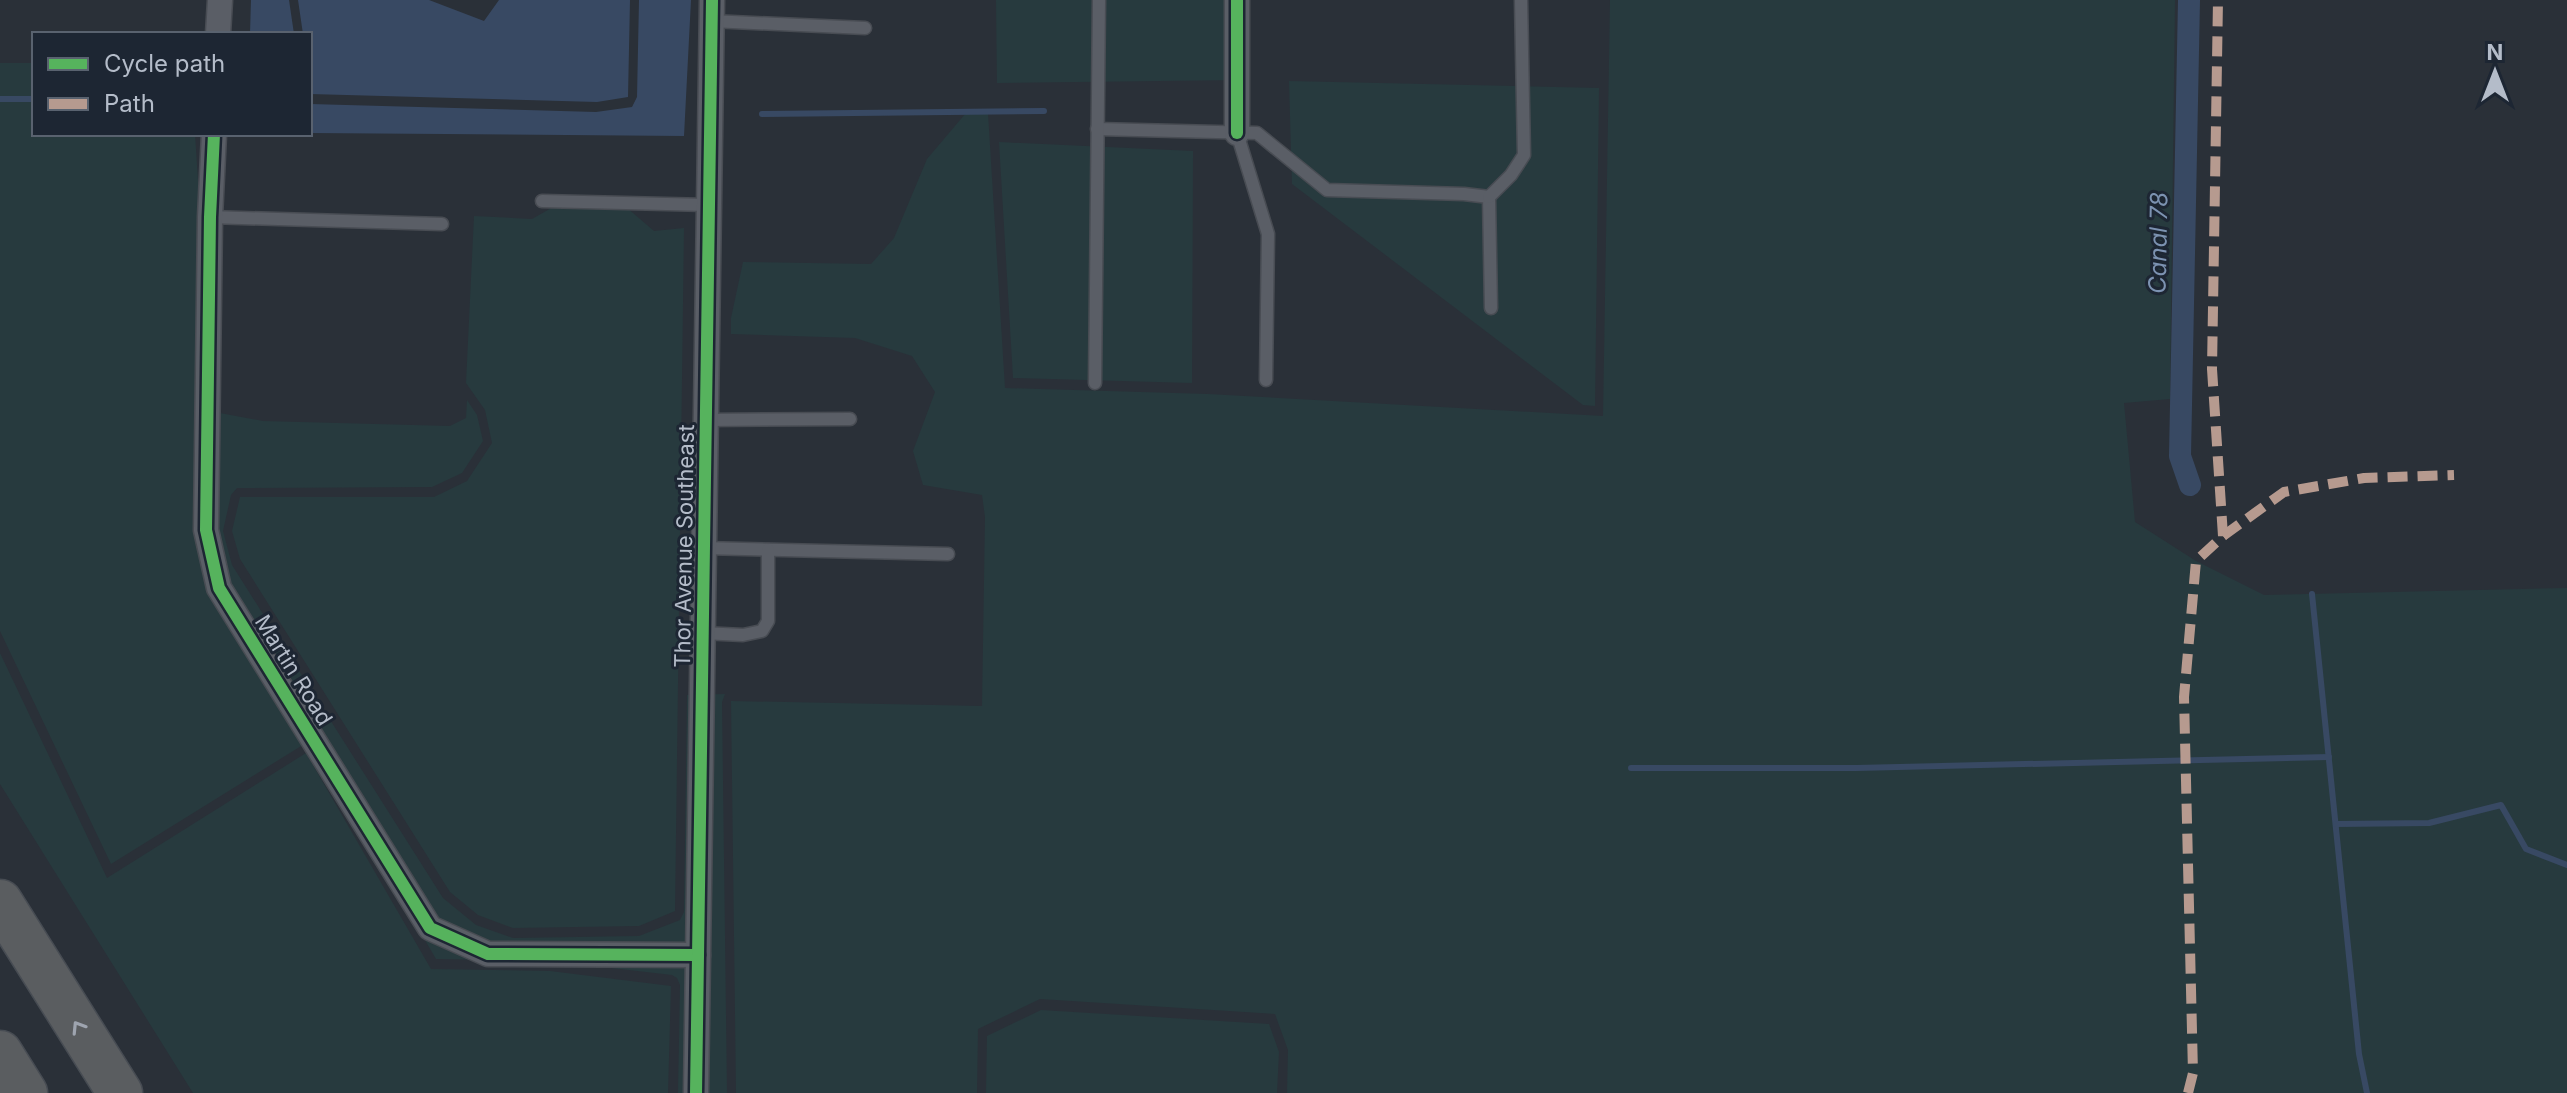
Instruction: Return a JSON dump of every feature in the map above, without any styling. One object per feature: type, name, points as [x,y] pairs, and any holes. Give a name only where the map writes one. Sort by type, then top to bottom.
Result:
[{"type":"highway","points":[[0,902],[120,1093]]},
{"type":"highway","points":[[0,1053],[25,1093]]},
{"type":"street","points":[[218,32],[220,0]]},
{"type":"street","points":[[1237,0],[1237,133]]},
{"type":"street","name":"Thor Avenue Southeast","points":[[696,1093],[711,10]]},
{"type":"street","name":"Martin Road","points":[[214,136],[206,530],[219,588],[430,928],[488,954],[698,955]]},
{"type":"lane","points":[[1095,383],[1099,0]]},
{"type":"lane","points":[[1491,308],[1489,197],[1511,175],[1524,155],[1521,0]]},
{"type":"lane","points":[[711,10],[865,28]]},
{"type":"lane","points":[[1097,129],[1257,133],[1327,190],[1489,197]]},
{"type":"lane","points":[[1237,133],[1268,234],[1266,380]]},
{"type":"lane","points":[[542,201],[708,205]]},
{"type":"lane","points":[[210,217],[442,224]]},
{"type":"lane","points":[[705,420],[850,419]]},
{"type":"lane","points":[[703,548],[948,554]]},
{"type":"lane","points":[[702,633],[743,635],[762,631],[768,621],[768,550]]},
{"type":"green space","points":[[996,0],[1245,0],[1243,80],[997,83]]},
{"type":"green space","points":[[1610,0],[2175,0],[2170,399],[2124,403],[2135,522],[2196,561],[2264,595],[2567,588],[2567,1093],[1287,1093],[1288,1050],[1275,1014],[1040,999],[978,1029],[977,1093],[736,1093],[731,701],[982,706],[985,517],[982,495],[923,485],[913,451],[935,392],[912,356],[855,338],[731,334],[731,318],[743,262],[871,264],[894,238],[927,159],[966,113],[988,113],[1005,388],[1208,394],[1603,416]]},
{"type":"green space","points":[[0,63],[32,63],[32,136],[195,136],[202,242],[204,410],[263,421],[450,426],[466,418],[467,400],[477,415],[483,441],[462,473],[432,487],[237,488],[231,495],[223,531],[232,565],[443,898],[476,925],[513,938],[639,936],[680,920],[684,912],[687,695],[725,694],[722,702],[727,1093],[678,1093],[680,985],[672,975],[551,961],[436,959],[313,747],[306,743],[111,864],[0,631]]},
{"type":"green space","points":[[1289,81],[1599,88],[1595,406],[1583,405],[1292,184]]},
{"type":"green space","points":[[999,142],[1193,151],[1192,383],[1013,378]]},
{"type":"green space","points":[[569,198],[626,207],[654,231],[684,228],[675,911],[639,926],[513,928],[478,915],[450,892],[240,559],[232,531],[240,497],[434,497],[467,481],[492,443],[485,410],[466,383],[474,216],[532,219]]},
{"type":"green space","points":[[0,653],[107,878],[306,753],[431,969],[550,971],[671,986],[668,1093],[193,1093],[0,784]]},
{"type":"green space","points":[[1041,1010],[1269,1024],[1279,1052],[1277,1093],[986,1093],[987,1036]]},
{"type":"water","points":[[251,0],[289,0],[294,32],[250,32]]},
{"type":"water","points":[[298,0],[429,0],[484,21],[499,0],[630,0],[628,97],[597,102],[312,94],[312,32],[303,32]]},
{"type":"water","points":[[639,0],[691,0],[684,136],[312,133],[312,104],[596,112],[632,107],[637,97]]},
{"type":"waterway","name":"Canal 78","points":[[2189,0],[2180,456],[2190,485]]},
{"type":"waterway","points":[[0,99],[32,99]]},
{"type":"waterway","points":[[762,114],[1044,111]]},
{"type":"waterway","points":[[2312,594],[2359,1054],[2367,1093]]},
{"type":"waterway","points":[[1631,768],[1856,768],[2329,757]]},
{"type":"waterway","points":[[2336,824],[2429,823],[2501,805],[2526,849],[2567,865]]},
{"type":"marked path","points":[[2188,1093],[2193,1073],[2184,697],[2196,561],[2223,536],[2212,369],[2218,0]]},
{"type":"marked path","points":[[2223,536],[2284,492],[2364,478],[2454,475]]},
{"type":"cycle path","points":[[696,1093],[712,0]]},
{"type":"cycle path","points":[[1237,0],[1237,133]]},
{"type":"cycle path","points":[[214,136],[206,530],[219,588],[430,928],[488,954],[698,955]]}]
